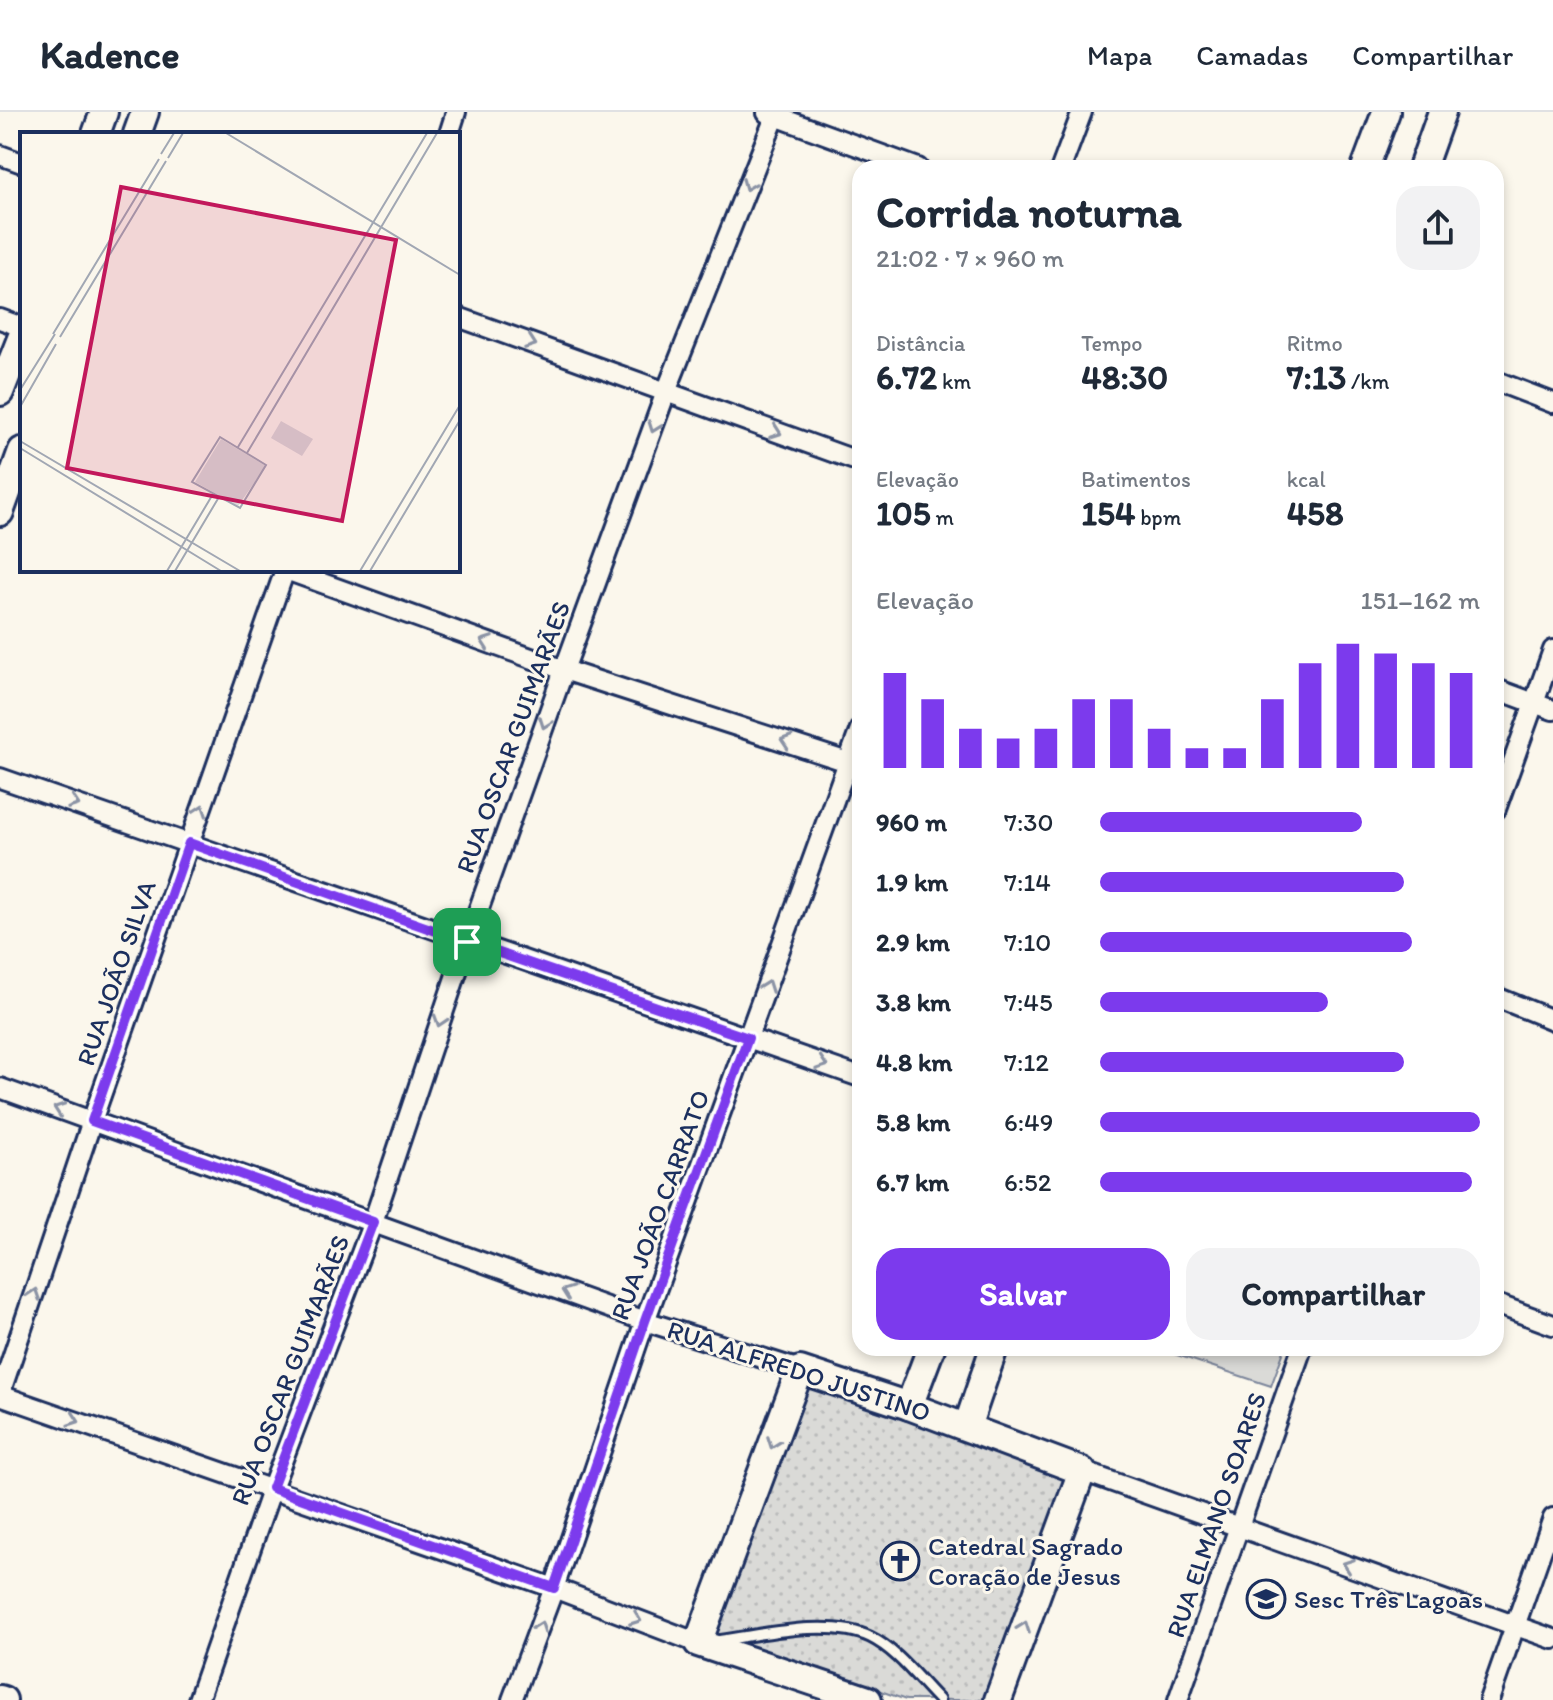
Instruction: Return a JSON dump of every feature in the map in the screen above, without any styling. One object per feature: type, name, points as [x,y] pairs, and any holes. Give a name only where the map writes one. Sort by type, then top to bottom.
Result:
[{"type":"main road","points":[[97,132],[104,112]]},
{"type":"main road","points":[[138,132],[145,112]]},
{"type":"main road","points":[[1368,160],[1386,112]]},
{"type":"main road","points":[[1425,160],[1442,112]]},
{"type":"main road","points":[[0,392],[20,341]]},
{"type":"main road","points":[[0,512],[15,464]]},
{"type":"main road","points":[[909,1406],[928,1356]]},
{"type":"main road","points":[[967,1427],[991,1356]]},
{"type":"main road","points":[[800,1370],[700,1644],[820,1693],[861,1699]]},
{"type":"main road","name":"RUA ALFREDO JUSTINO","points":[[800,1370],[909,1406],[1082,1471]]},
{"type":"main road","points":[[998,1700],[1082,1471]]},
{"type":"street","points":[[450,132],[456,112]]},
{"type":"street","points":[[1064,160],[1082,112]]},
{"type":"street","points":[[773,113],[897,160]]},
{"type":"street","name":"RUA OSCAR GUIMARÃES","points":[[198,1700],[272,1488],[373,1222],[467,942],[564,670],[773,113]]},
{"type":"street","points":[[0,155],[20,162]]},
{"type":"street","points":[[460,318],[852,459]]},
{"type":"street","points":[[0,319],[20,326]]},
{"type":"street","points":[[1504,384],[1553,403]]},
{"type":"street","name":"RUA JOÃO SILVA","points":[[0,1395],[92,1121],[284,572]]},
{"type":"street","points":[[291,572],[564,670],[852,763]]},
{"type":"street","points":[[1504,787],[1553,650]]},
{"type":"street","points":[[1504,692],[1553,710]]},
{"type":"street","name":"RUA JOÃO CARRATO","points":[[512,1700],[748,1038],[852,769]]},
{"type":"street","points":[[0,778],[852,1074]]},
{"type":"street","points":[[1504,1000],[1553,1020]]},
{"type":"street","name":"RUA ALFREDO JUSTINO","points":[[0,1088],[645,1321],[800,1370]]},
{"type":"street","points":[[1504,1307],[1553,1325]]},
{"type":"street","name":"RUA ELMANO SOARES","points":[[1178,1700],[1299,1356]]},
{"type":"street","points":[[0,1395],[554,1588],[700,1644]]},
{"type":"street","name":"RUA ALFREDO JUSTINO","points":[[1082,1471],[1553,1639]]},
{"type":"street","points":[[1489,1700],[1553,1518]]},
{"type":"lane","points":[[700,1644],[787,1630],[829,1629],[868,1636],[887,1648],[939,1700]]},
{"type":"shaded area","points":[[1180,1356],[1282,1356],[1271,1386]]},
{"type":"shaded area","points":[[808,1379],[1080,1477],[984,1700],[906,1700],[821,1670],[714,1643]]},
{"type":"place","name":"Catedral Sagrado Coração de Jesus","points":[[900,1561]]},
{"type":"place","name":"Sesc Três Lagoas","points":[[1266,1599]]},
{"type":"route","points":[[189,843],[467,942],[748,1038],[645,1321],[554,1588],[272,1488],[373,1222],[92,1121],[189,843]]}]
